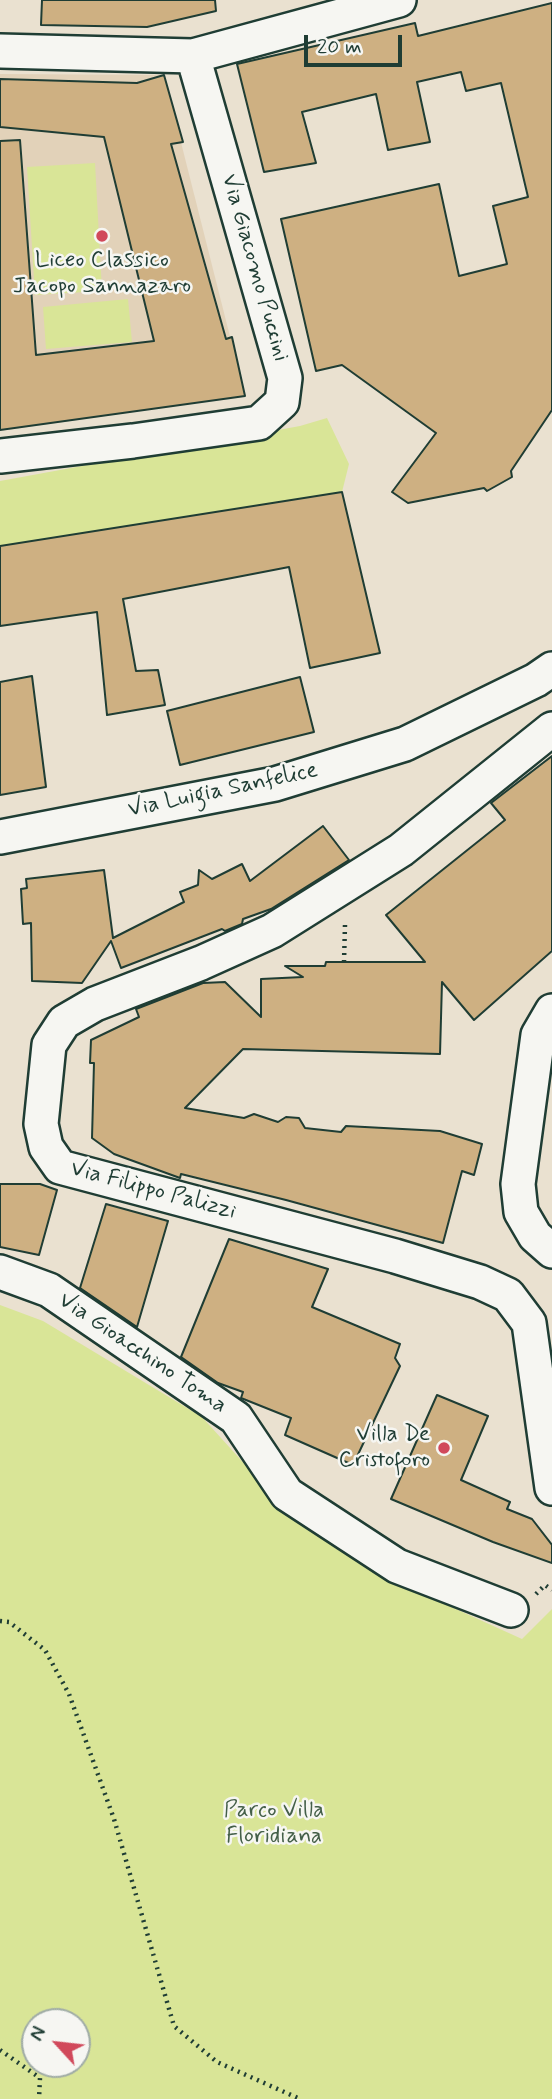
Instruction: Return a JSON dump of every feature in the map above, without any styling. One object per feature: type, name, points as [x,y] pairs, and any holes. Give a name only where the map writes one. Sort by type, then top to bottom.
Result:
[{"type":"street","points":[[0,51],[193,56],[400,0]]},
{"type":"street","name":"Via Giacomo Puccini","points":[[0,456],[259,423],[282,402],[285,379],[193,56]]},
{"type":"street","name":"Via Luigia Sanfelice","points":[[0,837],[275,783],[379,752],[405,744],[536,680],[552,669]]},
{"type":"street","name":"Via Filippo Palizzi","points":[[552,729],[401,850],[272,931],[201,963],[95,1004],[64,1022],[49,1045],[41,1124],[46,1147],[60,1167],[395,1256],[480,1282],[508,1295],[529,1323],[552,1488]]},
{"type":"street","points":[[552,1011],[538,1035],[518,1184],[521,1212],[535,1236],[552,1251]]},
{"type":"street","name":"Via Gioacchino Toma","points":[[0,1272],[49,1290],[236,1418],[287,1494],[397,1566],[523,1602]]},
{"type":"path","points":[[344,962],[345,920]]},
{"type":"path","points":[[523,1602],[545,1585],[552,1590]]},
{"type":"path","points":[[0,1621],[9,1622],[45,1650],[69,1694],[114,1819],[173,2026],[217,2062],[300,2099]]},
{"type":"path","points":[[0,2050],[40,2078],[39,2099]]},
{"type":"shaded area","name":"Liceo Classico Jacopo Sannazaro","points":[[0,74],[164,75],[245,396],[0,431]]},
{"type":"green space","points":[[95,163],[102,291],[35,295],[27,167]]},
{"type":"green space","points":[[128,299],[132,342],[46,349],[43,307]]},
{"type":"green space","points":[[327,418],[349,464],[342,492],[0,546],[0,481],[300,426]]},
{"type":"green space","name":"Parco Villa Floridiana","points":[[0,1305],[43,1321],[202,1417],[279,1502],[425,1595],[522,1639],[552,1609],[552,2099],[0,2099]]},
{"type":"building","points":[[42,0],[215,0],[216,11],[147,27],[41,25]]},
{"type":"building","points":[[552,3],[552,410],[511,471],[512,477],[487,491],[484,488],[408,503],[392,492],[436,433],[342,365],[316,371],[281,219],[439,184],[459,276],[507,264],[493,206],[528,197],[501,83],[466,91],[461,72],[417,82],[430,142],[388,150],[376,94],[302,112],[316,163],[264,172],[237,64],[415,23],[418,36]]},
{"type":"building","name":"Liceo Classico Jacopo Sannazaro","points":[[164,75],[183,142],[171,144],[226,339],[232,337],[245,396],[0,430],[0,141],[20,140],[36,355],[154,341],[104,137],[0,127],[0,79],[137,83]]},
{"type":"building","points":[[342,492],[380,653],[310,668],[289,567],[123,599],[136,671],[158,670],[165,705],[107,715],[97,612],[0,626],[0,546]]},
{"type":"building","points":[[32,676],[46,787],[0,795],[0,682]]},
{"type":"building","points":[[300,677],[314,732],[180,765],[167,711]]},
{"type":"building","points":[[552,756],[552,951],[474,1020],[442,982],[440,1054],[243,1049],[185,1108],[244,1118],[254,1114],[278,1122],[286,1117],[299,1118],[305,1128],[341,1132],[346,1126],[440,1131],[482,1144],[474,1175],[462,1171],[443,1243],[181,1174],[180,1178],[114,1154],[92,1138],[94,1063],[90,1063],[91,1040],[139,1017],[136,1009],[203,983],[225,982],[261,1017],[261,979],[303,977],[285,966],[325,966],[326,962],[425,962],[386,915],[505,820],[491,803]]},
{"type":"building","points":[[323,826],[349,860],[271,909],[243,919],[242,924],[225,931],[222,929],[121,968],[111,941],[82,983],[32,981],[31,923],[23,924],[21,889],[27,888],[26,879],[104,870],[113,938],[184,902],[180,892],[198,885],[199,870],[212,879],[242,864],[250,881]]},
{"type":"building","points":[[0,1184],[40,1184],[57,1190],[39,1255],[0,1247]]},
{"type":"building","points":[[106,1204],[168,1221],[137,1327],[80,1288]]},
{"type":"building","points":[[229,1239],[328,1269],[312,1307],[400,1344],[395,1358],[400,1366],[353,1465],[285,1435],[291,1418],[241,1398],[243,1392],[218,1383],[181,1357]]},
{"type":"building","name":"Villa De Cristoforo","points":[[437,1395],[488,1416],[461,1480],[510,1502],[507,1509],[532,1519],[552,1545],[552,1563],[493,1542],[391,1499]]},
{"type":"place","name":"Liceo Classico Jacopo Sannazaro","points":[[102,236]]},
{"type":"place","name":"Villa De Cristoforo","points":[[444,1448]]}]
